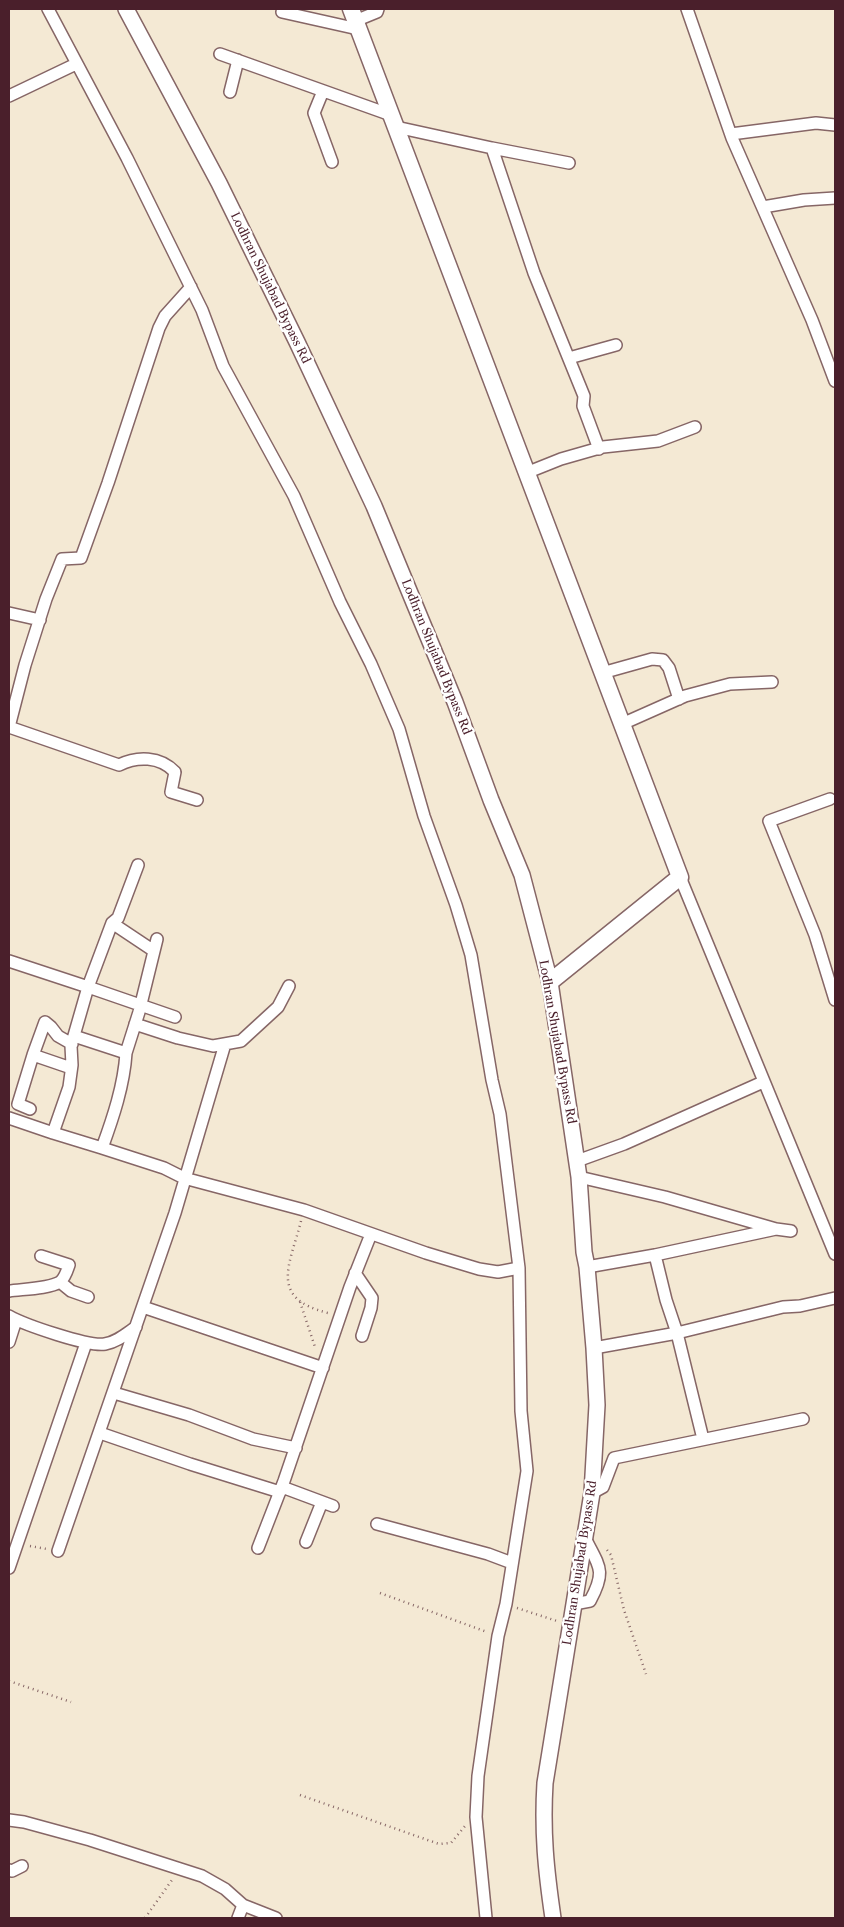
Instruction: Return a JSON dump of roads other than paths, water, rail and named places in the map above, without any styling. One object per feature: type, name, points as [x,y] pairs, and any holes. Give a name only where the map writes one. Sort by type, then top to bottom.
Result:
[{"type":"main road","points":[[355,19],[680,877],[550,982]]},
{"type":"street","points":[[48,9],[127,158],[191,287],[202,310],[223,366],[294,496],[340,602],[371,664],[399,729],[424,816],[456,905],[471,955],[492,1080],[500,1114],[519,1268],[521,1412],[527,1471],[506,1604],[498,1636],[480,1766],[476,1817],[486,1918]]},
{"type":"street","name":"Lodhran Shujabad Bypass Rd","points":[[126,9],[219,183],[297,342],[374,506],[455,702],[491,800],[522,876],[550,982],[578,1169],[594,1348],[596,1405],[592,1493],[586,1540],[545,1783],[543,1806],[544,1862],[553,1918]]},
{"type":"street","points":[[282,12],[355,19],[377,12],[378,9]]},
{"type":"street","points":[[687,9],[731,134],[812,320],[835,381]]},
{"type":"street","points":[[220,54],[323,91],[394,121],[492,148],[569,163]]},
{"type":"street","points":[[230,92],[238,60]]},
{"type":"street","points":[[9,96],[76,64]]},
{"type":"street","points":[[323,91],[314,113],[332,162]]},
{"type":"street","points":[[731,134],[816,123],[835,125]]},
{"type":"street","points":[[492,148],[534,273],[584,396],[583,406],[599,448]]},
{"type":"street","points":[[763,207],[804,200],[835,198]]},
{"type":"street","points":[[191,287],[165,316],[159,328],[81,558],[62,559],[25,665],[9,727],[118,765],[144,758],[168,764],[175,772],[171,792],[197,800]]},
{"type":"street","points":[[569,358],[616,345]]},
{"type":"street","points":[[526,473],[561,459],[599,448],[658,441],[695,427]]},
{"type":"street","points":[[9,613],[40,620]]},
{"type":"street","points":[[602,673],[652,659],[663,660],[669,668],[679,699]]},
{"type":"street","points":[[622,724],[679,699],[730,684],[772,682]]},
{"type":"street","points":[[830,799],[768,821],[815,935],[835,1000]]},
{"type":"street","points":[[53,1133],[70,1087],[73,1040],[88,987],[112,923],[118,918],[138,866]]},
{"type":"street","points":[[680,877],[835,1254]]},
{"type":"street","points":[[112,923],[154,951]]},
{"type":"street","points":[[102,1148],[119,1093],[126,1053],[157,938]]},
{"type":"street","points":[[9,961],[175,1017]]},
{"type":"street","points":[[134,1024],[178,1038],[213,1046],[241,1041],[278,1007],[290,986]]},
{"type":"street","points":[[30,1108],[18,1104],[44,1022],[58,1036],[126,1053]]},
{"type":"street","points":[[58,1551],[175,1213],[225,1044]]},
{"type":"street","points":[[33,1055],[71,1068]]},
{"type":"street","points":[[578,1169],[624,1144],[763,1082]]},
{"type":"street","points":[[9,1118],[164,1168],[184,1178],[304,1210],[479,1269],[498,1272],[519,1268]]},
{"type":"street","points":[[578,1169],[665,1197],[776,1229],[791,1231]]},
{"type":"street","points":[[587,1267],[655,1255],[776,1229]]},
{"type":"street","points":[[258,1548],[296,1448],[340,1316],[371,1234]]},
{"type":"street","points":[[655,1255],[666,1300],[677,1333],[703,1439]]},
{"type":"street","points":[[9,1291],[46,1286],[60,1282],[65,1276],[69,1265],[41,1256]]},
{"type":"street","points":[[356,1273],[372,1298],[371,1308],[362,1336]]},
{"type":"street","points":[[60,1282],[71,1291],[88,1297]]},
{"type":"street","points":[[594,1348],[677,1333],[784,1307],[800,1306],[835,1298]]},
{"type":"street","points":[[143,1307],[323,1368]]},
{"type":"street","points":[[9,1342],[12,1318],[86,1343],[104,1345],[118,1340],[136,1328]]},
{"type":"street","points":[[9,1568],[86,1343]]},
{"type":"street","points":[[114,1393],[189,1415],[253,1439],[296,1448]]},
{"type":"street","points":[[592,1493],[603,1488],[614,1458],[803,1419]]},
{"type":"street","points":[[100,1433],[190,1464],[328,1504],[306,1542]]},
{"type":"street","points":[[377,1524],[488,1554],[512,1563]]},
{"type":"street","points":[[574,1604],[590,1601],[599,1584],[598,1564],[586,1540]]},
{"type":"street","points":[[9,1820],[24,1822],[90,1840],[202,1876],[225,1889],[243,1905],[276,1918]]},
{"type":"street","points":[[9,1870],[12,1871],[22,1866]]},
{"type":"street","points":[[238,1918],[243,1905]]}]
